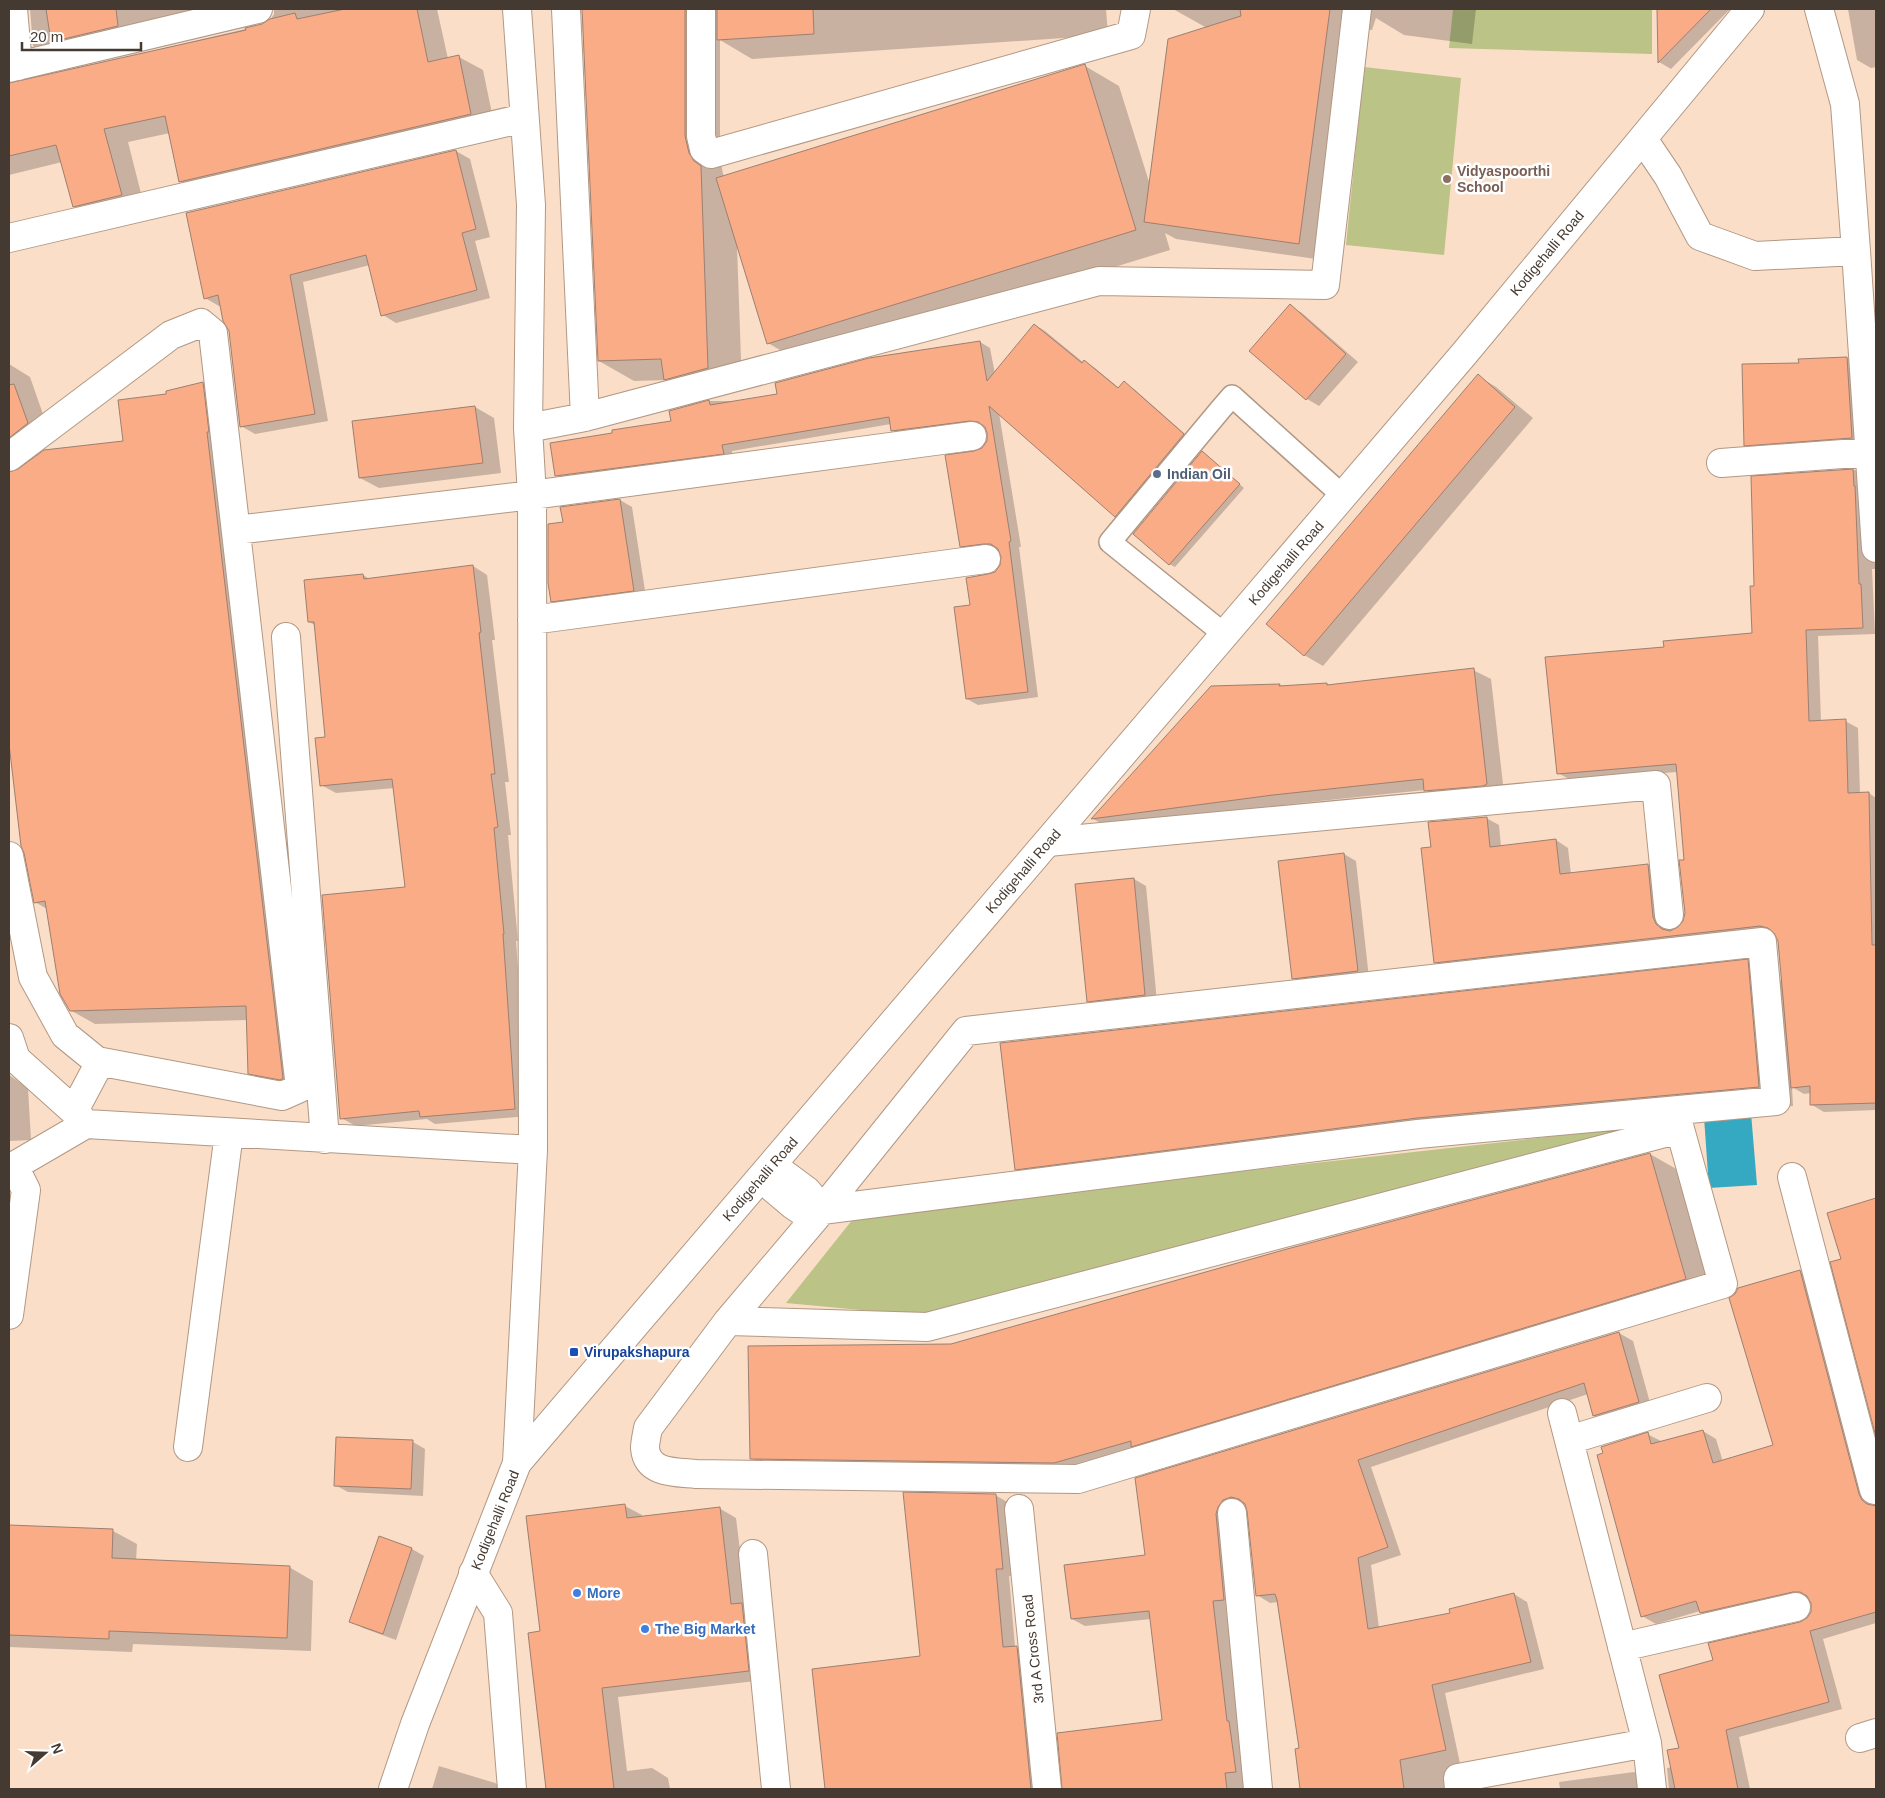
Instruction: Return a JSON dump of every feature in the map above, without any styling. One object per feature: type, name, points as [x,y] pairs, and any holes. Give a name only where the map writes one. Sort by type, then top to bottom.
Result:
[{"type":"street","points":[[13,9],[13,67],[258,9]]},
{"type":"street","points":[[517,9],[531,205],[528,428],[532,495],[533,1150],[517,1463]]},
{"type":"street","points":[[566,9],[585,417]]},
{"type":"street","points":[[700,9],[701,136],[704,149],[711,154],[1131,35],[1136,9]]},
{"type":"street","points":[[528,428],[585,417],[1099,281],[1325,285],[1357,9]]},
{"type":"street","name":"Kodigehalli Road","points":[[393,1789],[415,1724],[517,1463],[1343,496],[1750,9]]},
{"type":"street","points":[[1819,9],[1845,104],[1876,548]]},
{"type":"street","points":[[9,238],[524,118]]},
{"type":"street","points":[[1643,139],[1668,176],[1700,236],[1756,256],[1856,251]]},
{"type":"street","points":[[9,457],[171,335],[201,323],[213,334],[300,1088],[282,1096],[97,1061],[66,1035],[33,977],[9,856]]},
{"type":"street","points":[[236,530],[532,495],[972,436]]},
{"type":"street","points":[[1721,463],[1870,452]]},
{"type":"street","points":[[532,620],[986,559]]},
{"type":"street","points":[[286,637],[325,1139]]},
{"type":"street","points":[[1048,842],[1656,785],[1669,914]]},
{"type":"street","points":[[728,1321],[927,1327],[1680,1129],[1723,1284],[1078,1479],[696,1474],[661,1470],[650,1463],[645,1448],[648,1428],[728,1321],[818,1214],[966,1031],[1762,942],[1776,1101],[1418,1134],[818,1214],[793,1205],[766,1171]]},
{"type":"street","points":[[11,1052],[80,1118],[229,1133],[533,1150]]},
{"type":"street","points":[[9,1315],[26,1190],[12,1166],[80,1118],[100,1062]]},
{"type":"street","points":[[188,1447],[229,1133]]},
{"type":"street","points":[[1792,1177],[1874,1490],[1876,1490]]},
{"type":"street","points":[[1568,1440],[1706,1398]]},
{"type":"street","points":[[1562,1413],[1647,1743],[1652,1789]]},
{"type":"street","name":"3rd A Cross Road","points":[[1019,1509],[1047,1789]]},
{"type":"street","points":[[1232,1513],[1258,1789]]},
{"type":"street","points":[[753,1554],[776,1789]]},
{"type":"street","points":[[474,1573],[498,1613],[512,1789]]},
{"type":"street","points":[[1622,1647],[1796,1607]]},
{"type":"street","points":[[1459,1789],[1458,1778],[1647,1743]]},
{"type":"lane","points":[[1224,634],[1110,542],[1232,396],[1343,496]]},
{"type":"green space","points":[[1453,9],[1652,9],[1652,54],[1449,48]]},
{"type":"green space","points":[[1364,67],[1461,78],[1444,255],[1346,245]]},
{"type":"green space","points":[[1682,1122],[926,1316],[786,1303],[857,1214]]},
{"type":"water","points":[[1751,1113],[1757,1185],[1709,1188],[1704,1117]]},
{"type":"building","points":[[46,9],[116,9],[118,26],[51,42]]},
{"type":"building","points":[[345,9],[417,9],[428,62],[459,55],[471,114],[179,182],[165,116],[104,129],[122,195],[73,207],[56,145],[9,156],[9,83],[246,30],[245,28],[262,24],[270,19],[295,13],[297,19]]},
{"type":"building","points":[[582,9],[685,9],[685,136],[689,153],[694,161],[701,166],[708,368],[664,380],[661,359],[598,361]]},
{"type":"building","points":[[717,9],[813,9],[814,34],[717,40]]},
{"type":"building","points":[[1240,9],[1330,9],[1299,244],[1144,222],[1168,39],[1241,16]]},
{"type":"building","points":[[1657,9],[1711,9],[1658,63]]},
{"type":"building","points":[[1085,64],[1136,230],[767,344],[716,178]]},
{"type":"building","points":[[456,150],[476,229],[462,233],[477,290],[381,316],[366,255],[290,275],[315,414],[240,427],[229,331],[223,321],[218,295],[204,299],[186,213]]},
{"type":"building","points":[[1290,304],[1346,354],[1306,400],[1249,351]]},
{"type":"building","points":[[1034,324],[1082,363],[1084,360],[1118,388],[1124,381],[1184,434],[1115,517],[989,406],[1011,541],[1009,542],[1028,692],[966,699],[954,607],[970,605],[966,578],[995,572],[1000,565],[1001,557],[998,549],[991,544],[960,547],[945,455],[982,448],[987,441],[987,433],[985,427],[978,422],[970,421],[891,431],[889,417],[722,445],[724,454],[555,476],[550,443],[612,433],[612,430],[671,421],[669,411],[709,400],[710,405],[777,394],[775,383],[869,358],[980,341],[987,381]]},
{"type":"building","points":[[1847,357],[1852,438],[1744,446],[1742,364],[1799,363],[1798,359]]},
{"type":"building","points":[[1478,374],[1515,407],[1304,656],[1266,624]]},
{"type":"building","points":[[203,382],[209,432],[207,432],[283,1078],[280,1080],[248,1074],[246,1006],[70,1011],[60,994],[45,901],[34,903],[21,846],[9,744],[9,472],[18,469],[44,450],[123,441],[118,400],[166,394],[166,391]]},
{"type":"building","points":[[14,384],[28,423],[9,438],[9,385]]},
{"type":"building","points":[[475,406],[483,463],[359,478],[352,421]]},
{"type":"building","points":[[1202,451],[1240,484],[1169,565],[1133,534]]},
{"type":"building","points":[[1853,469],[1863,628],[1806,630],[1809,721],[1846,719],[1848,793],[1869,792],[1872,945],[1876,945],[1876,1103],[1810,1105],[1810,1086],[1791,1088],[1778,941],[1774,933],[1768,928],[1760,926],[1434,963],[1421,848],[1431,847],[1428,822],[1487,817],[1490,847],[1556,839],[1560,874],[1648,864],[1653,917],[1656,924],[1662,929],[1670,931],[1678,927],[1683,921],[1685,913],[1679,860],[1684,860],[1676,764],[1557,774],[1545,657],[1664,647],[1663,641],[1752,633],[1750,586],[1754,586],[1751,476]]},
{"type":"building","points":[[620,499],[634,591],[551,602],[548,583],[548,524],[563,522],[560,507]]},
{"type":"building","points":[[473,565],[495,774],[491,774],[498,827],[494,828],[504,934],[515,1109],[420,1117],[419,1111],[340,1119],[322,895],[405,887],[392,779],[320,786],[315,738],[325,737],[314,622],[308,622],[304,580],[363,574],[364,579]]},
{"type":"building","points":[[1474,668],[1487,784],[1483,786],[1424,791],[1423,779],[1273,795],[1091,819],[1211,686],[1280,684],[1279,686],[1327,683],[1327,685]]},
{"type":"building","points":[[1344,853],[1358,971],[1292,979],[1278,861]]},
{"type":"building","points":[[1134,878],[1145,995],[1087,1002],[1075,884]]},
{"type":"building","points":[[1748,959],[1759,1087],[1417,1118],[1015,1170],[1000,1043]]},
{"type":"building","points":[[1650,1153],[1686,1279],[1131,1447],[1131,1441],[1054,1463],[750,1459],[748,1346],[951,1344],[1287,1249]]},
{"type":"building","points":[[1876,1198],[1876,1437],[1830,1262],[1841,1259],[1827,1213]]},
{"type":"building","points":[[1800,1270],[1859,1494],[1867,1504],[1876,1506],[1876,1612],[1810,1631],[1829,1702],[1726,1730],[1738,1789],[1675,1789],[1667,1750],[1679,1748],[1659,1675],[1713,1660],[1708,1643],[1800,1622],[1807,1618],[1811,1612],[1811,1603],[1807,1596],[1800,1592],[1793,1592],[1700,1613],[1696,1601],[1641,1617],[1597,1455],[1603,1453],[1601,1447],[1648,1432],[1651,1444],[1703,1430],[1713,1463],[1773,1445],[1729,1298],[1735,1294],[1738,1288]]},
{"type":"building","points":[[1619,1332],[1639,1402],[1593,1416],[1584,1383],[1358,1460],[1388,1547],[1358,1558],[1368,1629],[1450,1613],[1449,1609],[1514,1593],[1531,1662],[1432,1685],[1446,1750],[1400,1760],[1404,1789],[1300,1789],[1295,1749],[1299,1748],[1277,1600],[1275,1594],[1256,1596],[1247,1511],[1245,1504],[1239,1499],[1231,1497],[1223,1500],[1216,1514],[1224,1600],[1213,1601],[1227,1721],[1229,1721],[1236,1772],[1225,1773],[1227,1789],[1062,1789],[1057,1733],[1162,1720],[1149,1611],[1071,1619],[1064,1565],[1145,1555],[1135,1478]]},
{"type":"building","points":[[336,1437],[413,1440],[411,1489],[334,1486]]},
{"type":"building","points":[[903,1492],[996,1494],[1003,1569],[996,1569],[1003,1647],[1017,1646],[1031,1789],[825,1789],[812,1669],[920,1656]]},
{"type":"building","points":[[625,1504],[627,1518],[720,1507],[731,1604],[742,1603],[749,1671],[602,1688],[614,1789],[546,1789],[528,1633],[540,1631],[526,1516]]},
{"type":"building","points":[[9,1525],[113,1529],[112,1558],[290,1566],[287,1638],[109,1631],[109,1639],[9,1635]]},
{"type":"building","points":[[379,1536],[412,1548],[383,1634],[349,1622]]},
{"type":"place","name":"Vidyaspoorthi School","points":[[1447,179]]},
{"type":"place","name":"Indian Oil","points":[[1157,474]]},
{"type":"place","name":"Virupakshapura","points":[[574,1352]]},
{"type":"place","name":"More","points":[[577,1593]]},
{"type":"place","name":"The Big Market","points":[[645,1629]]}]
